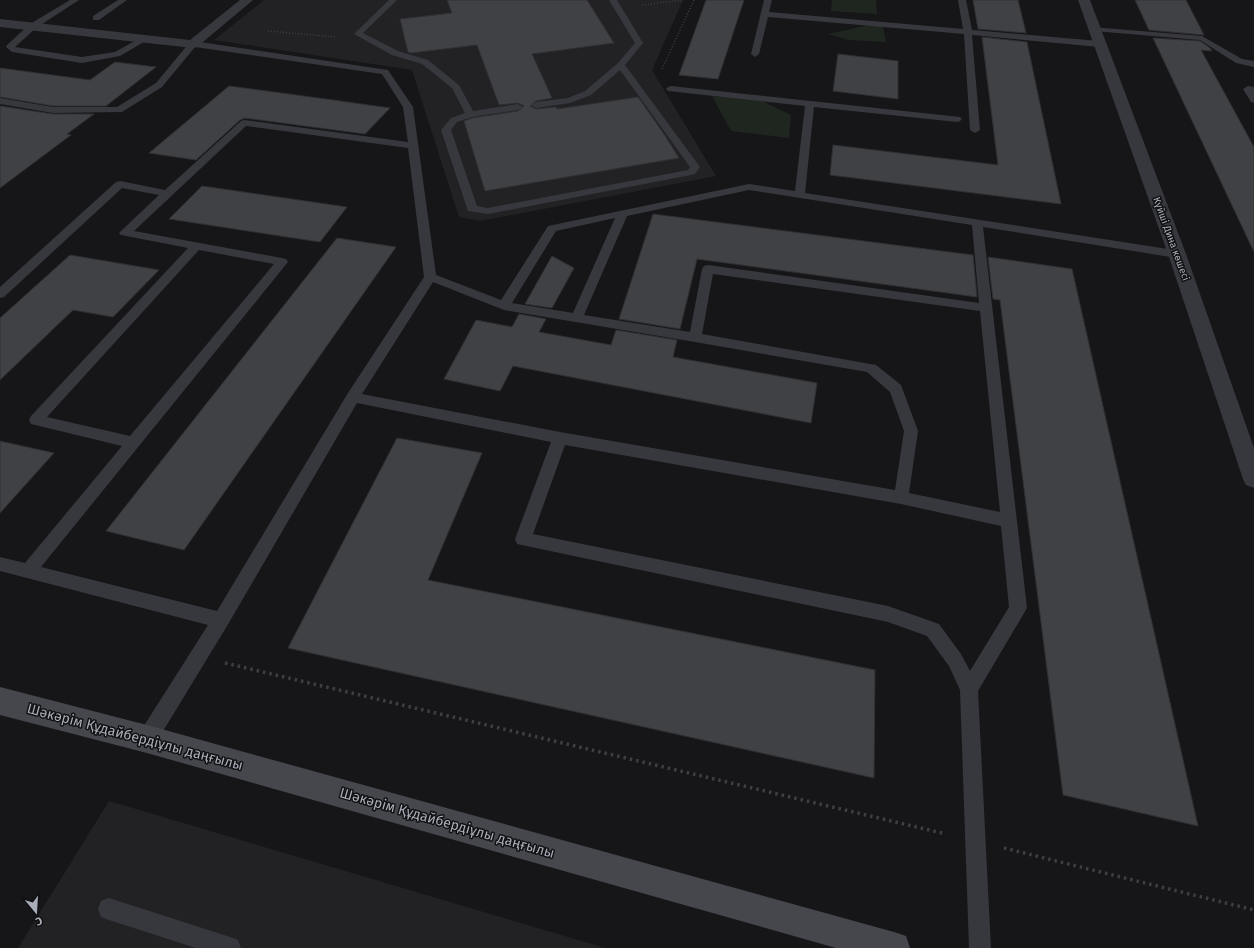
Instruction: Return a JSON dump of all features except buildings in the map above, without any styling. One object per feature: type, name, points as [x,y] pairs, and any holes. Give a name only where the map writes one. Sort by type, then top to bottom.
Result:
[{"type":"main road","name":"Шәкәрім Құдайбердіұлы даңғылы","points":[[0,701],[147,739],[894,948]]},
{"type":"street","points":[[0,23],[193,44],[247,0]]},
{"type":"street","name":"Күйші Дина көшесі","points":[[1084,0],[1178,254],[1254,479]]},
{"type":"lane","points":[[76,0],[33,26],[10,47],[12,49],[82,60],[117,54],[145,39]]},
{"type":"lane","points":[[96,18],[123,0]]},
{"type":"lane","points":[[394,0],[358,34],[395,53],[426,62],[456,87],[470,114]]},
{"type":"lane","points":[[755,54],[768,0]]},
{"type":"lane","points":[[962,0],[968,32],[975,130]]},
{"type":"lane","points":[[536,105],[570,100],[588,93],[621,65],[639,42],[616,4]]},
{"type":"lane","points":[[765,14],[968,32],[1202,38],[1239,61],[1254,64]]},
{"type":"lane","points":[[0,102],[54,110],[119,110],[159,85],[193,44],[385,72],[408,107],[430,277],[353,397],[221,620],[147,739]]},
{"type":"lane","points":[[518,107],[470,114],[454,120],[446,130],[472,208],[488,211],[691,172],[695,167],[621,65]]},
{"type":"lane","points":[[672,89],[958,119]]},
{"type":"lane","points":[[1254,90],[1248,89],[1254,100]]},
{"type":"lane","points":[[800,194],[810,103]]},
{"type":"lane","points":[[28,571],[282,262],[125,233],[244,123],[413,146]]},
{"type":"lane","points":[[0,294],[120,184],[168,194]]},
{"type":"lane","points":[[504,306],[552,228],[749,186],[1178,254]]},
{"type":"lane","points":[[577,318],[623,213]]},
{"type":"lane","points":[[968,689],[1018,608],[977,222]]},
{"type":"lane","points":[[134,443],[36,420],[196,247]]},
{"type":"lane","points":[[695,337],[708,269],[986,308]]},
{"type":"lane","points":[[430,277],[504,306],[695,337],[871,368],[896,389],[911,431],[901,498]]},
{"type":"lane","points":[[353,397],[560,438],[901,498],[1009,521]]},
{"type":"lane","points":[[560,438],[523,539],[888,614],[932,630],[955,660],[968,689],[980,948]]},
{"type":"lane","points":[[0,564],[221,620]]},
{"type":"lane","points":[[109,909],[230,948]]},
{"type":"path","points":[[616,4],[682,0]]},
{"type":"path","points":[[267,31],[335,37],[358,34]]},
{"type":"path","points":[[198,656],[975,841],[1254,910]]},
{"type":"shaded area","points":[[264,0],[683,0],[652,70],[716,176],[480,221],[459,217],[412,70],[214,40]]},
{"type":"shaded area","points":[[832,0],[876,0],[877,14],[831,11]]},
{"type":"shaded area","points":[[882,22],[886,42],[848,40],[828,34]]},
{"type":"shaded area","points":[[712,96],[762,101],[791,115],[789,138],[731,131]]},
{"type":"shaded area","points":[[109,801],[605,948],[18,948]]}]
